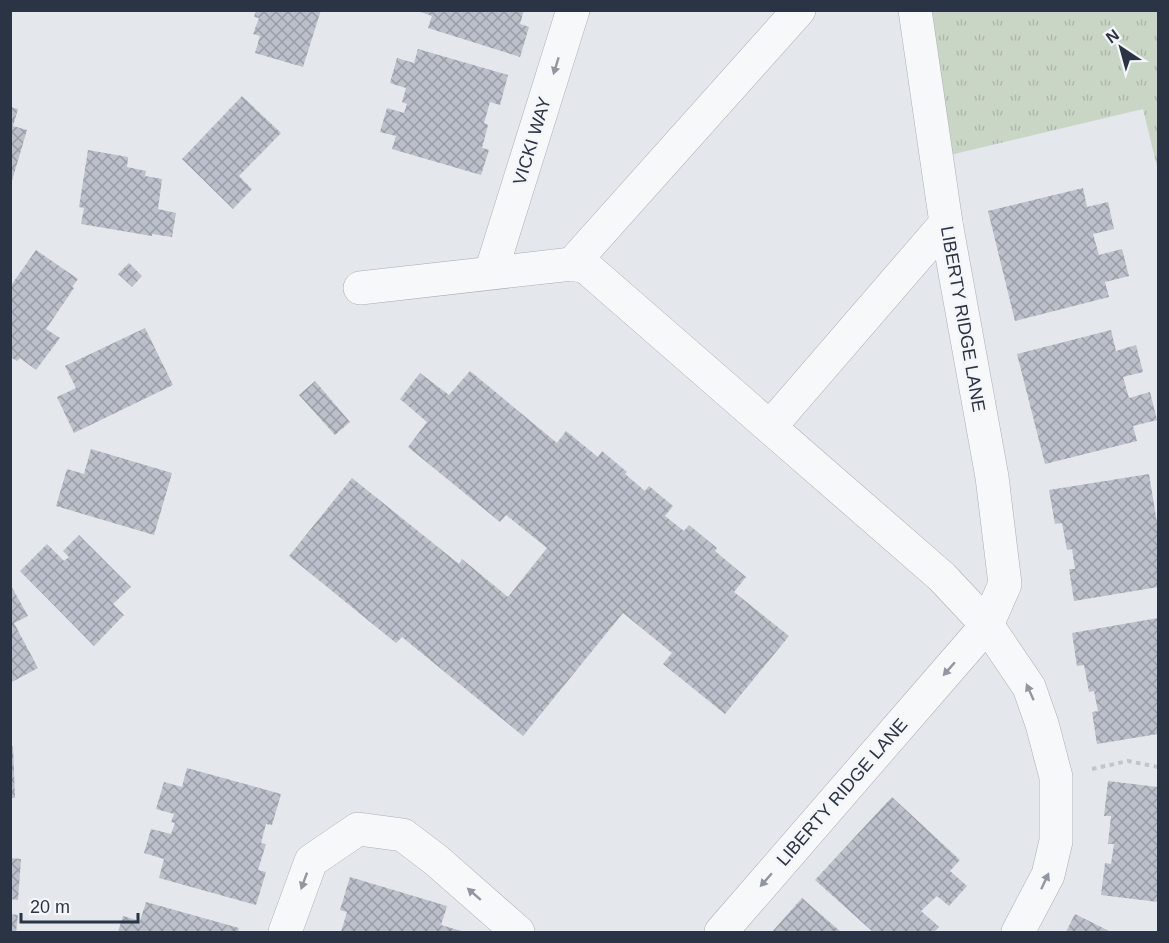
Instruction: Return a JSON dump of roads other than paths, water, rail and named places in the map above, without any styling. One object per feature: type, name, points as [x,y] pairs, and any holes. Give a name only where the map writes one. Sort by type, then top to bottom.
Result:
[{"type":"street","name":"VICKI WAY","points":[[491,272],[573,10]]},
{"type":"street","points":[[572,264],[799,10]]},
{"type":"street","name":"LIBERTY RIDGE LANE","points":[[721,933],[987,625],[1005,584],[992,477],[946,224],[915,10]]},
{"type":"street","points":[[770,427],[946,224]]},
{"type":"street","points":[[360,288],[572,264],[586,267],[942,577],[987,625],[1029,687],[1042,724],[1056,777],[1056,841],[1048,875],[1018,933]]},
{"type":"street","points":[[285,933],[311,861],[358,829],[403,836],[436,860],[518,933]]}]
